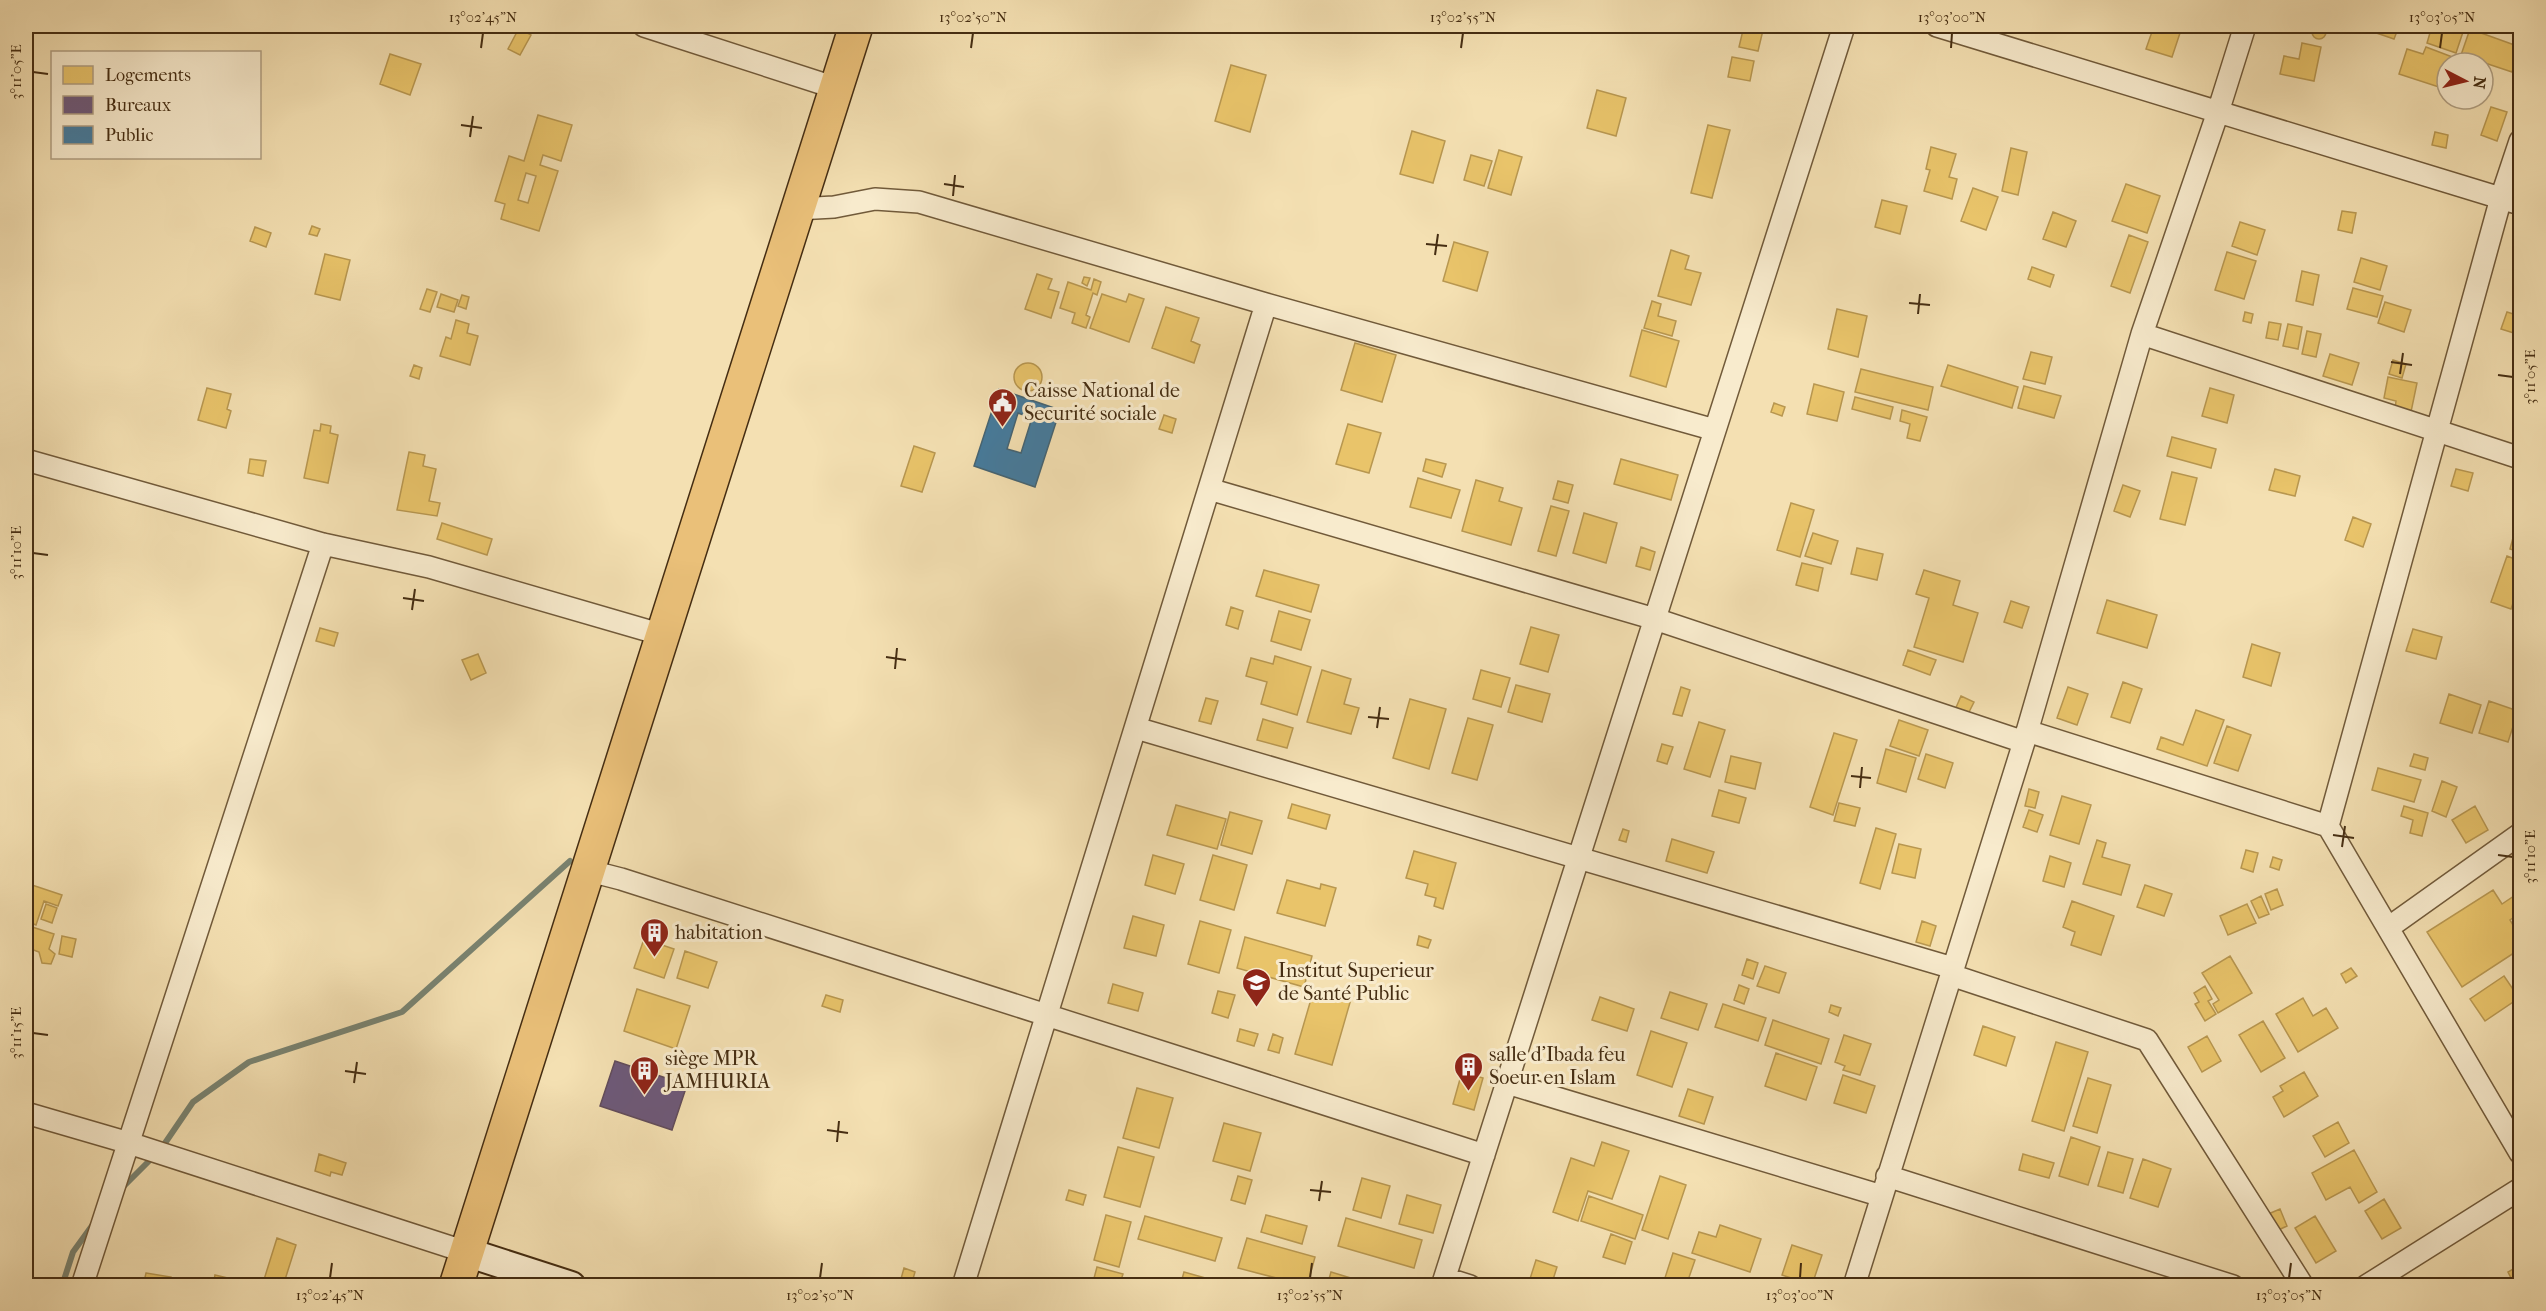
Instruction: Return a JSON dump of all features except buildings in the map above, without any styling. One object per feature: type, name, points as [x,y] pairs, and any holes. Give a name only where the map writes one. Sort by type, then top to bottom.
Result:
[{"type":"highway","points":[[456,1286],[586,870],[856,26]]},
{"type":"main road","points":[[466,1252],[571,1286]]},
{"type":"street","points":[[644,26],[836,88]]},
{"type":"street","points":[[1470,1286],[1444,1282],[1844,26]]},
{"type":"street","points":[[1937,26],[2510,201]]},
{"type":"street","points":[[1854,1286],[2026,737],[2142,334],[2245,26]]},
{"type":"street","points":[[2328,826],[2436,431],[2510,201],[2520,141]]},
{"type":"street","points":[[797,209],[834,207],[875,199],[920,202],[1266,304],[1715,430]]},
{"type":"street","points":[[963,1286],[1266,304]]},
{"type":"street","points":[[2142,334],[2520,458]]},
{"type":"street","points":[[26,460],[323,544],[429,567],[663,635]]},
{"type":"street","points":[[1209,489],[1655,619],[2026,737],[2328,826],[2520,1153]]},
{"type":"street","points":[[82,1286],[323,544]]},
{"type":"street","points":[[1136,728],[1579,858],[1952,971],[2147,1040],[2303,1286]]},
{"type":"street","points":[[2388,928],[2520,834]]},
{"type":"street","points":[[586,870],[621,879],[1484,1155]]},
{"type":"street","points":[[1507,1083],[1884,1186],[2233,1286]]},
{"type":"street","points":[[26,1113],[129,1143],[466,1252]]},
{"type":"street","points":[[2366,1286],[2520,1189]]},
{"type":"waterway","points":[[161,1149],[193,1102],[249,1062],[402,1012],[570,861]]},
{"type":"waterway","points":[[121,1189],[154,1156]]},
{"type":"waterway","points":[[62,1286],[73,1252],[94,1223]]},
{"type":"place","name":"Caisse National de Securité sociale","points":[[1003,428]]},
{"type":"place","name":"habitation","points":[[654,958]]},
{"type":"place","name":"Institut Superieur de Santé Public","points":[[1257,1008]]},
{"type":"place","name":"salle d'Ibada feu Soeur en Islam","points":[[1468,1092]]},
{"type":"place","name":"siège MPR JAMHURIA","points":[[644,1096]]}]
